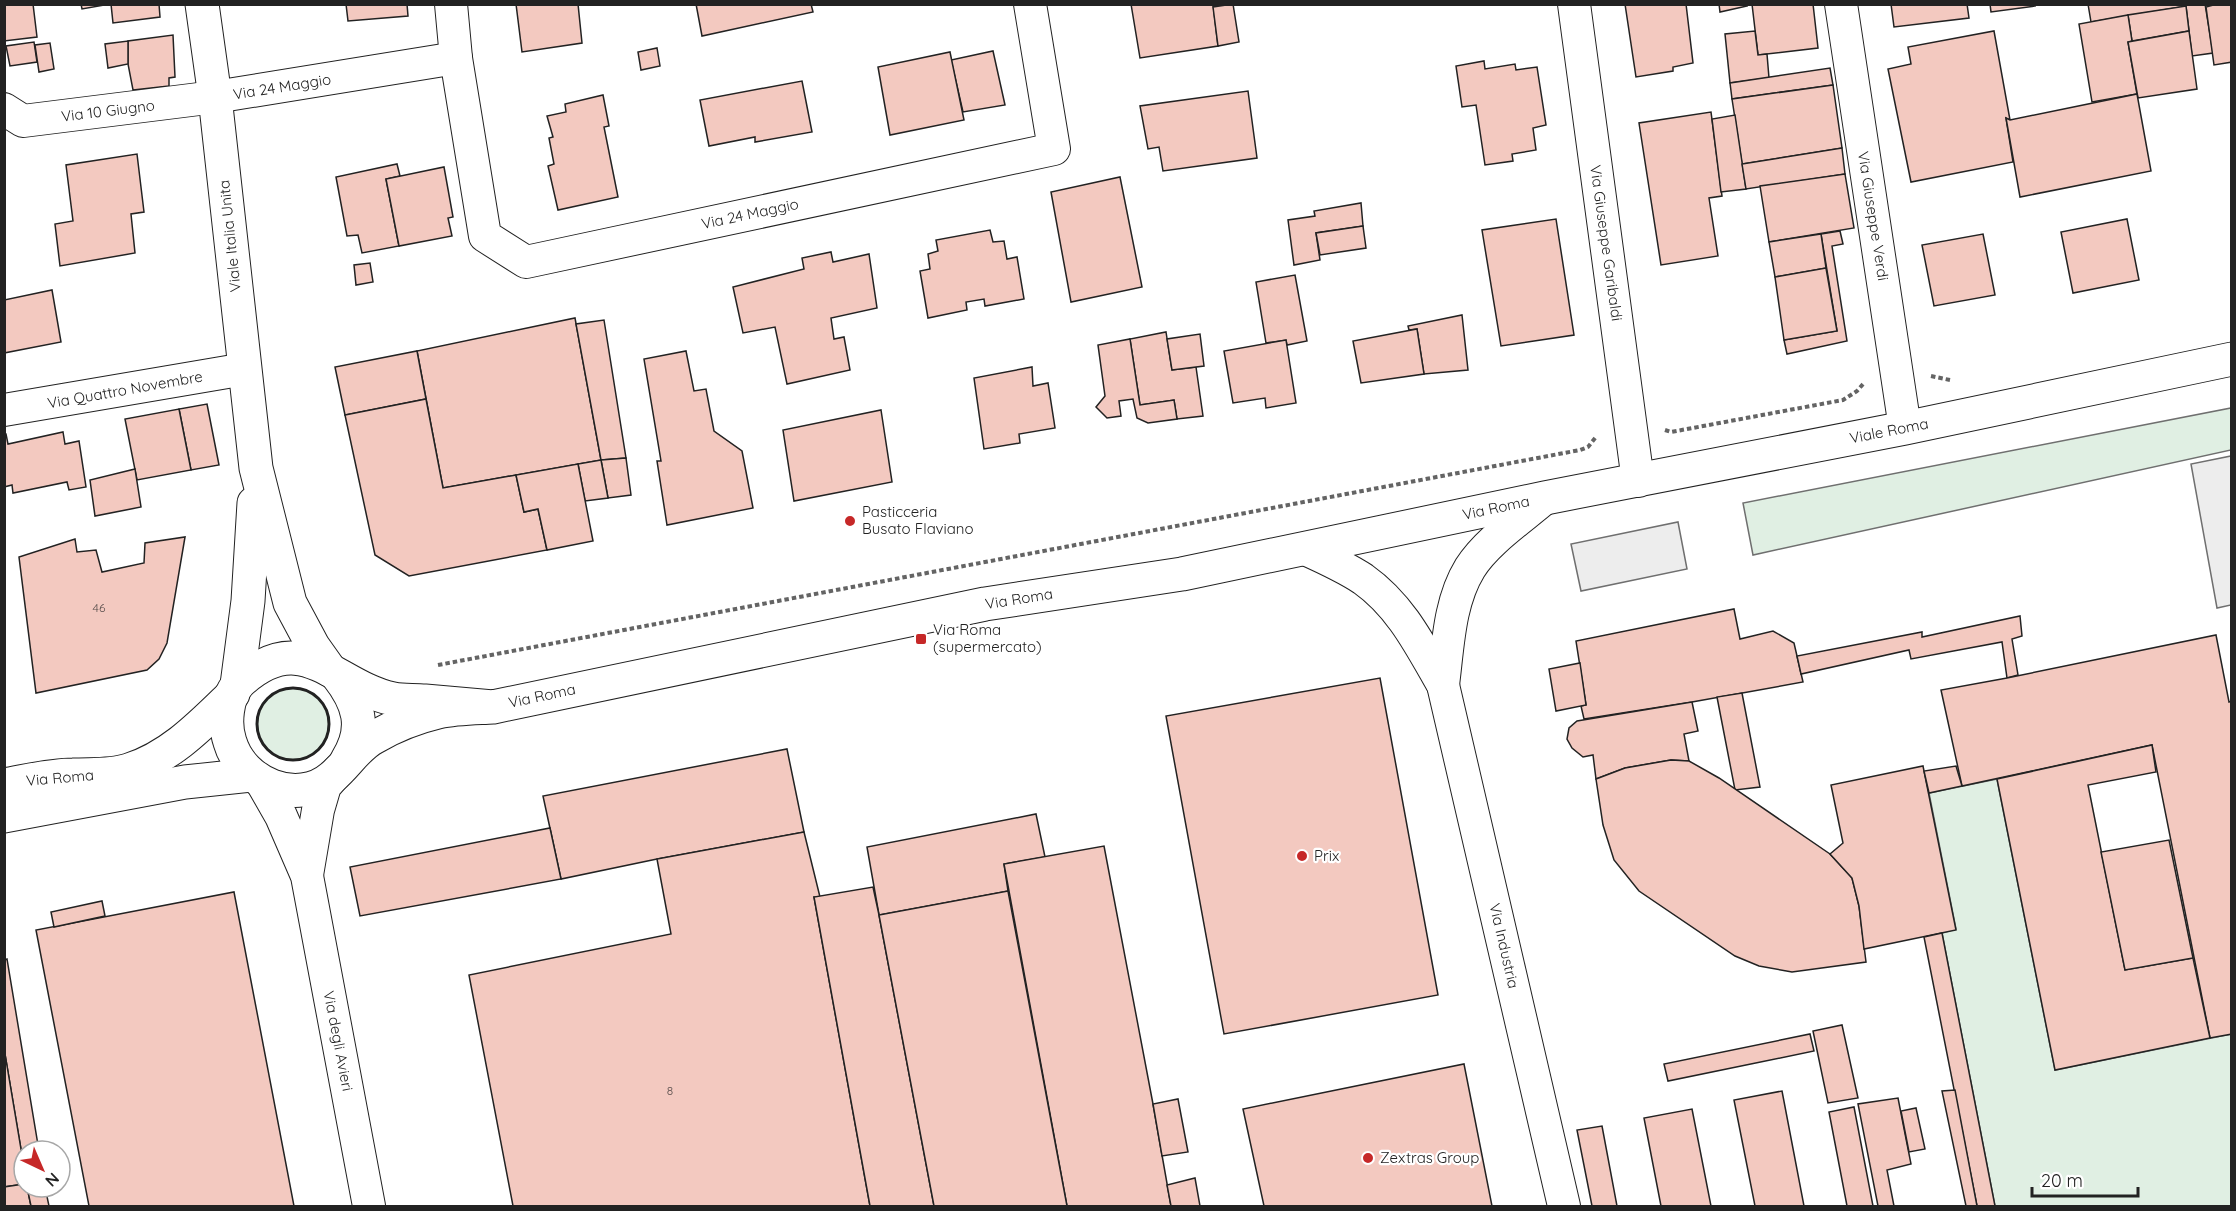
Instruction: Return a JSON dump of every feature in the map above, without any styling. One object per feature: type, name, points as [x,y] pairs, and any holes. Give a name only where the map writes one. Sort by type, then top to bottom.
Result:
[{"type":"main road","name":"Viale Italia Unita","points":[[202,4],[215,97],[256,468],[290,603],[313,646],[333,672]]},
{"type":"main road","name":"Viale Roma","points":[[1545,498],[1905,428],[2232,359]]},
{"type":"main road","name":"Viale Italia Unita","points":[[235,690],[248,601],[256,468]]},
{"type":"main road","name":"Via Roma","points":[[4,816],[184,782],[256,778],[275,788],[294,790],[314,787],[331,778],[373,738],[401,725],[440,712],[493,707],[985,604],[1182,574],[1545,498]]},
{"type":"main road","name":"Via Roma","points":[[4,785],[46,777],[107,775],[128,771],[151,762],[187,738],[235,690],[265,665],[285,658],[304,659],[322,665],[393,699],[493,707]]},
{"type":"main road","points":[[333,672],[350,691],[357,709],[359,729],[355,748],[343,766]]},
{"type":"main road","points":[[235,690],[227,713],[227,734],[233,752],[243,769],[256,778]]},
{"type":"street","name":"Via 24 Maggio","points":[[451,4],[456,58],[485,236],[526,262],[1054,149],[1030,4]]},
{"type":"street","name":"Via Giuseppe Garibaldi","points":[[1574,4],[1638,481]]},
{"type":"street","name":"Via Giuseppe Verdi","points":[[1841,4],[1905,428]]},
{"type":"street","name":"Via 24 Maggio","points":[[215,97],[456,58]]},
{"type":"street","name":"Via 10 Giugno","points":[[4,109],[23,121],[215,97]]},
{"type":"street","name":"Via Quattro Novembre","points":[[4,410],[245,369]]},
{"type":"street","name":"Via Industria","points":[[1443,685],[1453,613],[1470,568],[1485,550],[1545,498]]},
{"type":"street","name":"Via Industria","points":[[1305,549],[1361,578],[1389,601],[1402,615],[1443,685],[1564,1206]]},
{"type":"street","name":"Via degli Avieri","points":[[307,876],[318,810],[326,786],[343,766]]},
{"type":"street","name":"Via degli Avieri","points":[[256,778],[281,816],[307,876],[369,1206]]},
{"type":"path","points":[[1663,429],[1671,432],[1843,400],[1857,391],[1868,379]]},
{"type":"path","points":[[430,667],[1580,450],[1588,447],[1598,434]]},
{"type":"green space","points":[[2231,408],[2231,450],[1753,555],[1743,503]]},
{"type":"green space","points":[[293,688],[313,694],[323,704],[329,724],[323,744],[313,754],[293,760],[273,754],[263,744],[257,724],[263,704],[273,694]]},
{"type":"green space","points":[[1997,779],[2055,1070],[2231,1034],[2231,1206],[1995,1206],[1942,933],[1956,929],[1929,793]]},
{"type":"shaded area","points":[[2231,456],[2231,605],[2217,608],[2191,464]]},
{"type":"shaded area","points":[[1678,522],[1687,569],[1581,591],[1571,544]]},
{"type":"building","points":[[4,4],[33,4],[37,37],[4,41]]},
{"type":"building","points":[[81,4],[110,4],[82,9]]},
{"type":"building","points":[[111,4],[159,4],[160,17],[113,23]]},
{"type":"building","points":[[346,4],[407,4],[408,16],[348,21]]},
{"type":"building","points":[[516,4],[578,4],[582,43],[522,52]]},
{"type":"building","points":[[696,4],[811,4],[813,12],[702,36]]},
{"type":"building","points":[[1131,4],[1213,4],[1218,46],[1140,58]]},
{"type":"building","points":[[1233,4],[1239,42],[1218,46],[1213,7]]},
{"type":"building","points":[[1625,4],[1686,4],[1693,63],[1673,67],[1673,71],[1636,77]]},
{"type":"building","points":[[1719,4],[1746,4],[1747,6],[1720,12]]},
{"type":"building","points":[[1752,4],[1813,4],[1818,48],[1758,55]]},
{"type":"building","points":[[1891,4],[1967,4],[1969,18],[1894,27]]},
{"type":"building","points":[[1990,4],[2034,4],[2035,6],[1991,12]]},
{"type":"building","points":[[2088,4],[2205,4],[2213,53],[2192,56],[2186,6],[2091,22]]},
{"type":"building","points":[[2232,4],[2232,62],[2214,65],[2206,7]]},
{"type":"building","points":[[2186,6],[2189,31],[2132,41],[2128,15]]},
{"type":"building","points":[[2128,15],[2132,41],[2128,42],[2137,94],[2092,102],[2079,24]]},
{"type":"building","points":[[1755,31],[1758,55],[1767,54],[1769,78],[1730,83],[1725,34]]},
{"type":"building","points":[[1994,31],[2010,120],[2006,118],[2013,162],[1911,182],[1888,69],[1911,64],[1908,47]]},
{"type":"building","points":[[2189,31],[2197,89],[2138,98],[2128,42]]},
{"type":"building","points":[[173,35],[175,77],[169,78],[169,86],[133,90],[128,64],[128,41]]},
{"type":"building","points":[[128,41],[128,64],[108,68],[105,44]]},
{"type":"building","points":[[34,42],[37,62],[10,66],[6,46]]},
{"type":"building","points":[[50,43],[54,69],[39,72],[35,45]]},
{"type":"building","points":[[657,48],[660,66],[641,70],[638,52]]},
{"type":"building","points":[[993,51],[1005,105],[963,112],[951,60]]},
{"type":"building","points":[[950,52],[964,120],[890,135],[878,67]]},
{"type":"building","points":[[1484,61],[1485,69],[1515,64],[1516,70],[1537,67],[1546,125],[1533,128],[1536,150],[1512,154],[1513,161],[1485,165],[1476,105],[1462,107],[1456,66]]},
{"type":"building","points":[[1830,68],[1833,85],[1732,99],[1730,83]]},
{"type":"building","points":[[802,81],[812,132],[755,142],[755,137],[709,146],[700,100]]},
{"type":"building","points":[[1833,85],[1842,148],[1742,164],[1732,99]]},
{"type":"building","points":[[1248,91],[1257,158],[1163,171],[1159,147],[1148,149],[1140,106]]},
{"type":"building","points":[[2137,94],[2151,171],[2020,197],[2006,118],[2010,120]]},
{"type":"building","points":[[603,95],[609,126],[604,127],[618,197],[558,210],[548,166],[554,164],[549,138],[553,137],[547,116],[566,112],[565,104]]},
{"type":"building","points":[[1711,112],[1722,196],[1709,198],[1718,256],[1661,265],[1639,123]]},
{"type":"building","points":[[1735,115],[1746,189],[1721,192],[1712,119]]},
{"type":"building","points":[[1842,148],[1845,174],[1746,189],[1742,164]]},
{"type":"building","points":[[137,154],[144,212],[131,214],[135,253],[60,266],[55,224],[73,221],[66,165]]},
{"type":"building","points":[[397,164],[400,176],[386,179],[399,246],[362,253],[358,235],[347,236],[336,177]]},
{"type":"building","points":[[444,167],[453,217],[448,218],[452,236],[399,246],[386,179]]},
{"type":"building","points":[[1845,174],[1854,228],[1769,242],[1760,186]]},
{"type":"building","points":[[1120,177],[1142,287],[1071,302],[1051,192]]},
{"type":"building","points":[[1361,203],[1363,226],[1316,233],[1320,260],[1294,265],[1288,220],[1315,216],[1314,211]]},
{"type":"building","points":[[1556,219],[1574,335],[1501,346],[1482,230]]},
{"type":"building","points":[[2127,219],[2139,280],[2073,293],[2061,232]]},
{"type":"building","points":[[1363,226],[1366,248],[1320,255],[1316,233]]},
{"type":"building","points":[[990,230],[993,242],[1004,241],[1007,259],[1017,257],[1024,299],[985,306],[984,299],[966,302],[967,310],[928,318],[920,271],[930,269],[928,254],[938,251],[936,240]]},
{"type":"building","points":[[1840,231],[1843,244],[1832,246],[1847,341],[1787,354],[1784,340],[1837,331],[1821,234]]},
{"type":"building","points":[[1821,234],[1826,268],[1775,277],[1769,242]]},
{"type":"building","points":[[1983,234],[1995,295],[1934,306],[1922,245]]},
{"type":"building","points":[[831,252],[833,262],[869,254],[877,308],[831,318],[834,339],[844,337],[850,370],[787,384],[775,327],[743,333],[733,287],[804,269],[802,258]]},
{"type":"building","points":[[370,263],[373,282],[356,285],[354,265]]},
{"type":"building","points":[[1826,268],[1837,331],[1784,340],[1775,277]]},
{"type":"building","points":[[1295,275],[1307,341],[1287,345],[1286,340],[1266,343],[1256,282]]},
{"type":"building","points":[[52,290],[61,342],[4,353],[4,300]]},
{"type":"building","points":[[1462,315],[1468,370],[1424,374],[1417,329],[1409,330],[1408,326]]},
{"type":"building","points":[[575,318],[601,460],[443,488],[417,351]]},
{"type":"building","points":[[604,320],[626,458],[601,460],[576,324]]},
{"type":"building","points":[[1417,329],[1424,374],[1361,383],[1353,341]]},
{"type":"building","points":[[1166,332],[1172,370],[1196,367],[1203,416],[1177,419],[1174,400],[1140,405],[1130,339]]},
{"type":"building","points":[[1200,334],[1204,366],[1172,370],[1167,339]]},
{"type":"building","points":[[1130,339],[1140,405],[1174,400],[1177,419],[1148,423],[1137,418],[1133,399],[1119,401],[1121,416],[1107,418],[1096,407],[1105,396],[1098,345]]},
{"type":"building","points":[[1286,340],[1296,403],[1266,408],[1265,398],[1233,403],[1224,351]]},
{"type":"building","points":[[417,351],[426,399],[345,415],[335,367]]},
{"type":"building","points":[[686,351],[694,391],[706,389],[714,431],[742,451],[753,508],[667,525],[657,461],[661,461],[644,359]]},
{"type":"building","points":[[1032,367],[1033,386],[1048,383],[1055,428],[1019,434],[1020,443],[984,449],[974,378]]},
{"type":"building","points":[[426,399],[443,488],[516,475],[524,512],[538,509],[547,550],[409,576],[375,555],[345,415]]},
{"type":"building","points":[[207,404],[219,465],[191,470],[179,409]]},
{"type":"building","points":[[179,409],[191,470],[137,480],[125,419]]},
{"type":"building","points":[[881,410],[892,482],[794,501],[783,430]]},
{"type":"building","points":[[63,432],[65,444],[79,441],[86,487],[69,490],[67,482],[13,493],[12,485],[4,487],[4,434],[6,434],[8,444]]},
{"type":"building","points":[[626,458],[631,495],[608,498],[601,460]]},
{"type":"building","points":[[601,460],[608,498],[585,501],[578,464]]},
{"type":"building","points":[[578,464],[593,541],[547,550],[538,509],[524,512],[516,475]]},
{"type":"building","points":[[135,469],[141,507],[95,516],[90,480]]},
{"type":"building","points":[[185,537],[167,643],[159,659],[147,670],[36,693],[19,557],[75,539],[77,552],[96,550],[102,572],[144,563],[145,543]]},
{"type":"building","points":[[1734,609],[1740,639],[1773,631],[1794,643],[1803,682],[1584,719],[1581,706],[1586,705],[1576,641]]},
{"type":"building","points":[[2020,616],[2022,636],[2012,639],[2018,675],[2007,678],[2002,642],[1911,659],[1909,650],[1801,674],[1797,656],[1922,632],[1922,637]]},
{"type":"building","points":[[2216,635],[2229,702],[2232,701],[2232,1034],[2210,1038],[2152,745],[1962,786],[1941,690]]},
{"type":"building","points":[[1580,663],[1586,705],[1556,711],[1549,669]]},
{"type":"building","name":"Prix","points":[[1380,678],[1438,995],[1224,1034],[1166,716]]},
{"type":"building","points":[[1742,693],[1760,787],[1735,790],[1717,697]]},
{"type":"building","points":[[1692,702],[1698,731],[1684,734],[1689,761],[1671,760],[1625,768],[1596,779],[1593,755],[1583,757],[1572,748],[1567,739],[1569,728],[1577,721]]},
{"type":"building","points":[[2152,745],[2156,772],[2088,785],[2125,970],[2193,958],[2210,1038],[2055,1070],[1997,779]]},
{"type":"building","points":[[787,749],[804,832],[561,879],[543,796]]},
{"type":"building","points":[[1671,760],[1689,761],[1719,778],[1830,854],[1852,878],[1859,906],[1866,962],[1792,972],[1759,966],[1735,956],[1639,891],[1614,860],[1603,825],[1596,779],[1625,768]]},
{"type":"building","points":[[1923,766],[1956,930],[1864,949],[1859,906],[1852,878],[1830,854],[1843,843],[1831,785]]},
{"type":"building","points":[[1956,766],[1962,786],[1929,793],[1924,771]]},
{"type":"building","points":[[1036,814],[1045,857],[1004,864],[1008,891],[879,915],[867,847]]},
{"type":"building","points":[[550,828],[561,879],[360,916],[350,867]]},
{"type":"building","points":[[804,832],[820,897],[814,897],[870,1206],[513,1206],[469,975],[671,934],[657,859]]},
{"type":"building","points":[[2169,840],[2193,958],[2125,970],[2101,852]]},
{"type":"building","points":[[1104,846],[1171,1206],[1067,1206],[1004,864]]},
{"type":"building","points":[[873,887],[934,1206],[870,1206],[814,897]]},
{"type":"building","points":[[1008,891],[1067,1206],[934,1206],[879,915]]},
{"type":"building","points":[[234,892],[294,1206],[89,1206],[36,930]]},
{"type":"building","points":[[102,901],[105,916],[54,927],[51,912]]},
{"type":"building","points":[[1942,933],[1995,1206],[1977,1206],[1924,937]]},
{"type":"building","points":[[7,959],[37,1139],[19,1139],[4,1048],[4,960]]},
{"type":"building","points":[[1842,1025],[1858,1098],[1828,1103],[1813,1031]]},
{"type":"building","points":[[1810,1034],[1814,1051],[1668,1081],[1664,1064]]},
{"type":"building","points":[[4,1048],[19,1139],[12,1139],[12,1186],[4,1187]]},
{"type":"building","name":"Zextras Group","points":[[1464,1064],[1492,1206],[1264,1206],[1243,1109]]},
{"type":"building","points":[[1955,1090],[1977,1206],[1966,1206],[1942,1091]]},
{"type":"building","points":[[1782,1091],[1804,1206],[1755,1206],[1734,1100]]},
{"type":"building","points":[[1898,1098],[1911,1164],[1887,1170],[1894,1206],[1878,1206],[1858,1104]]},
{"type":"building","points":[[1178,1099],[1188,1152],[1162,1156],[1153,1104]]},
{"type":"building","points":[[1854,1107],[1873,1206],[1847,1206],[1829,1112]]},
{"type":"building","points":[[1916,1108],[1925,1149],[1909,1152],[1901,1111]]},
{"type":"building","points":[[1692,1109],[1711,1206],[1661,1206],[1644,1118]]},
{"type":"building","points":[[1602,1126],[1617,1206],[1592,1206],[1577,1130]]},
{"type":"building","points":[[1195,1178],[1200,1206],[1171,1206],[1167,1185]]},
{"type":"building","points":[[12,1186],[12,1199],[30,1199],[31,1206],[4,1206],[4,1187]]},
{"type":"building","points":[[30,1199],[48,1199],[49,1206],[31,1206]]},
{"type":"wall","points":[[293,688],[313,694],[323,704],[329,724],[323,744],[313,754],[293,760],[273,754],[263,744],[257,724],[263,704],[273,694],[293,688]]},
{"type":"place","name":"Pasticceria Busato Flaviano","points":[[850,521]]},
{"type":"place","name":"Via Roma (supermercato)","points":[[921,639]]},
{"type":"place","name":"Prix","points":[[1302,856]]},
{"type":"place","name":"Zextras Group","points":[[1368,1158]]}]
